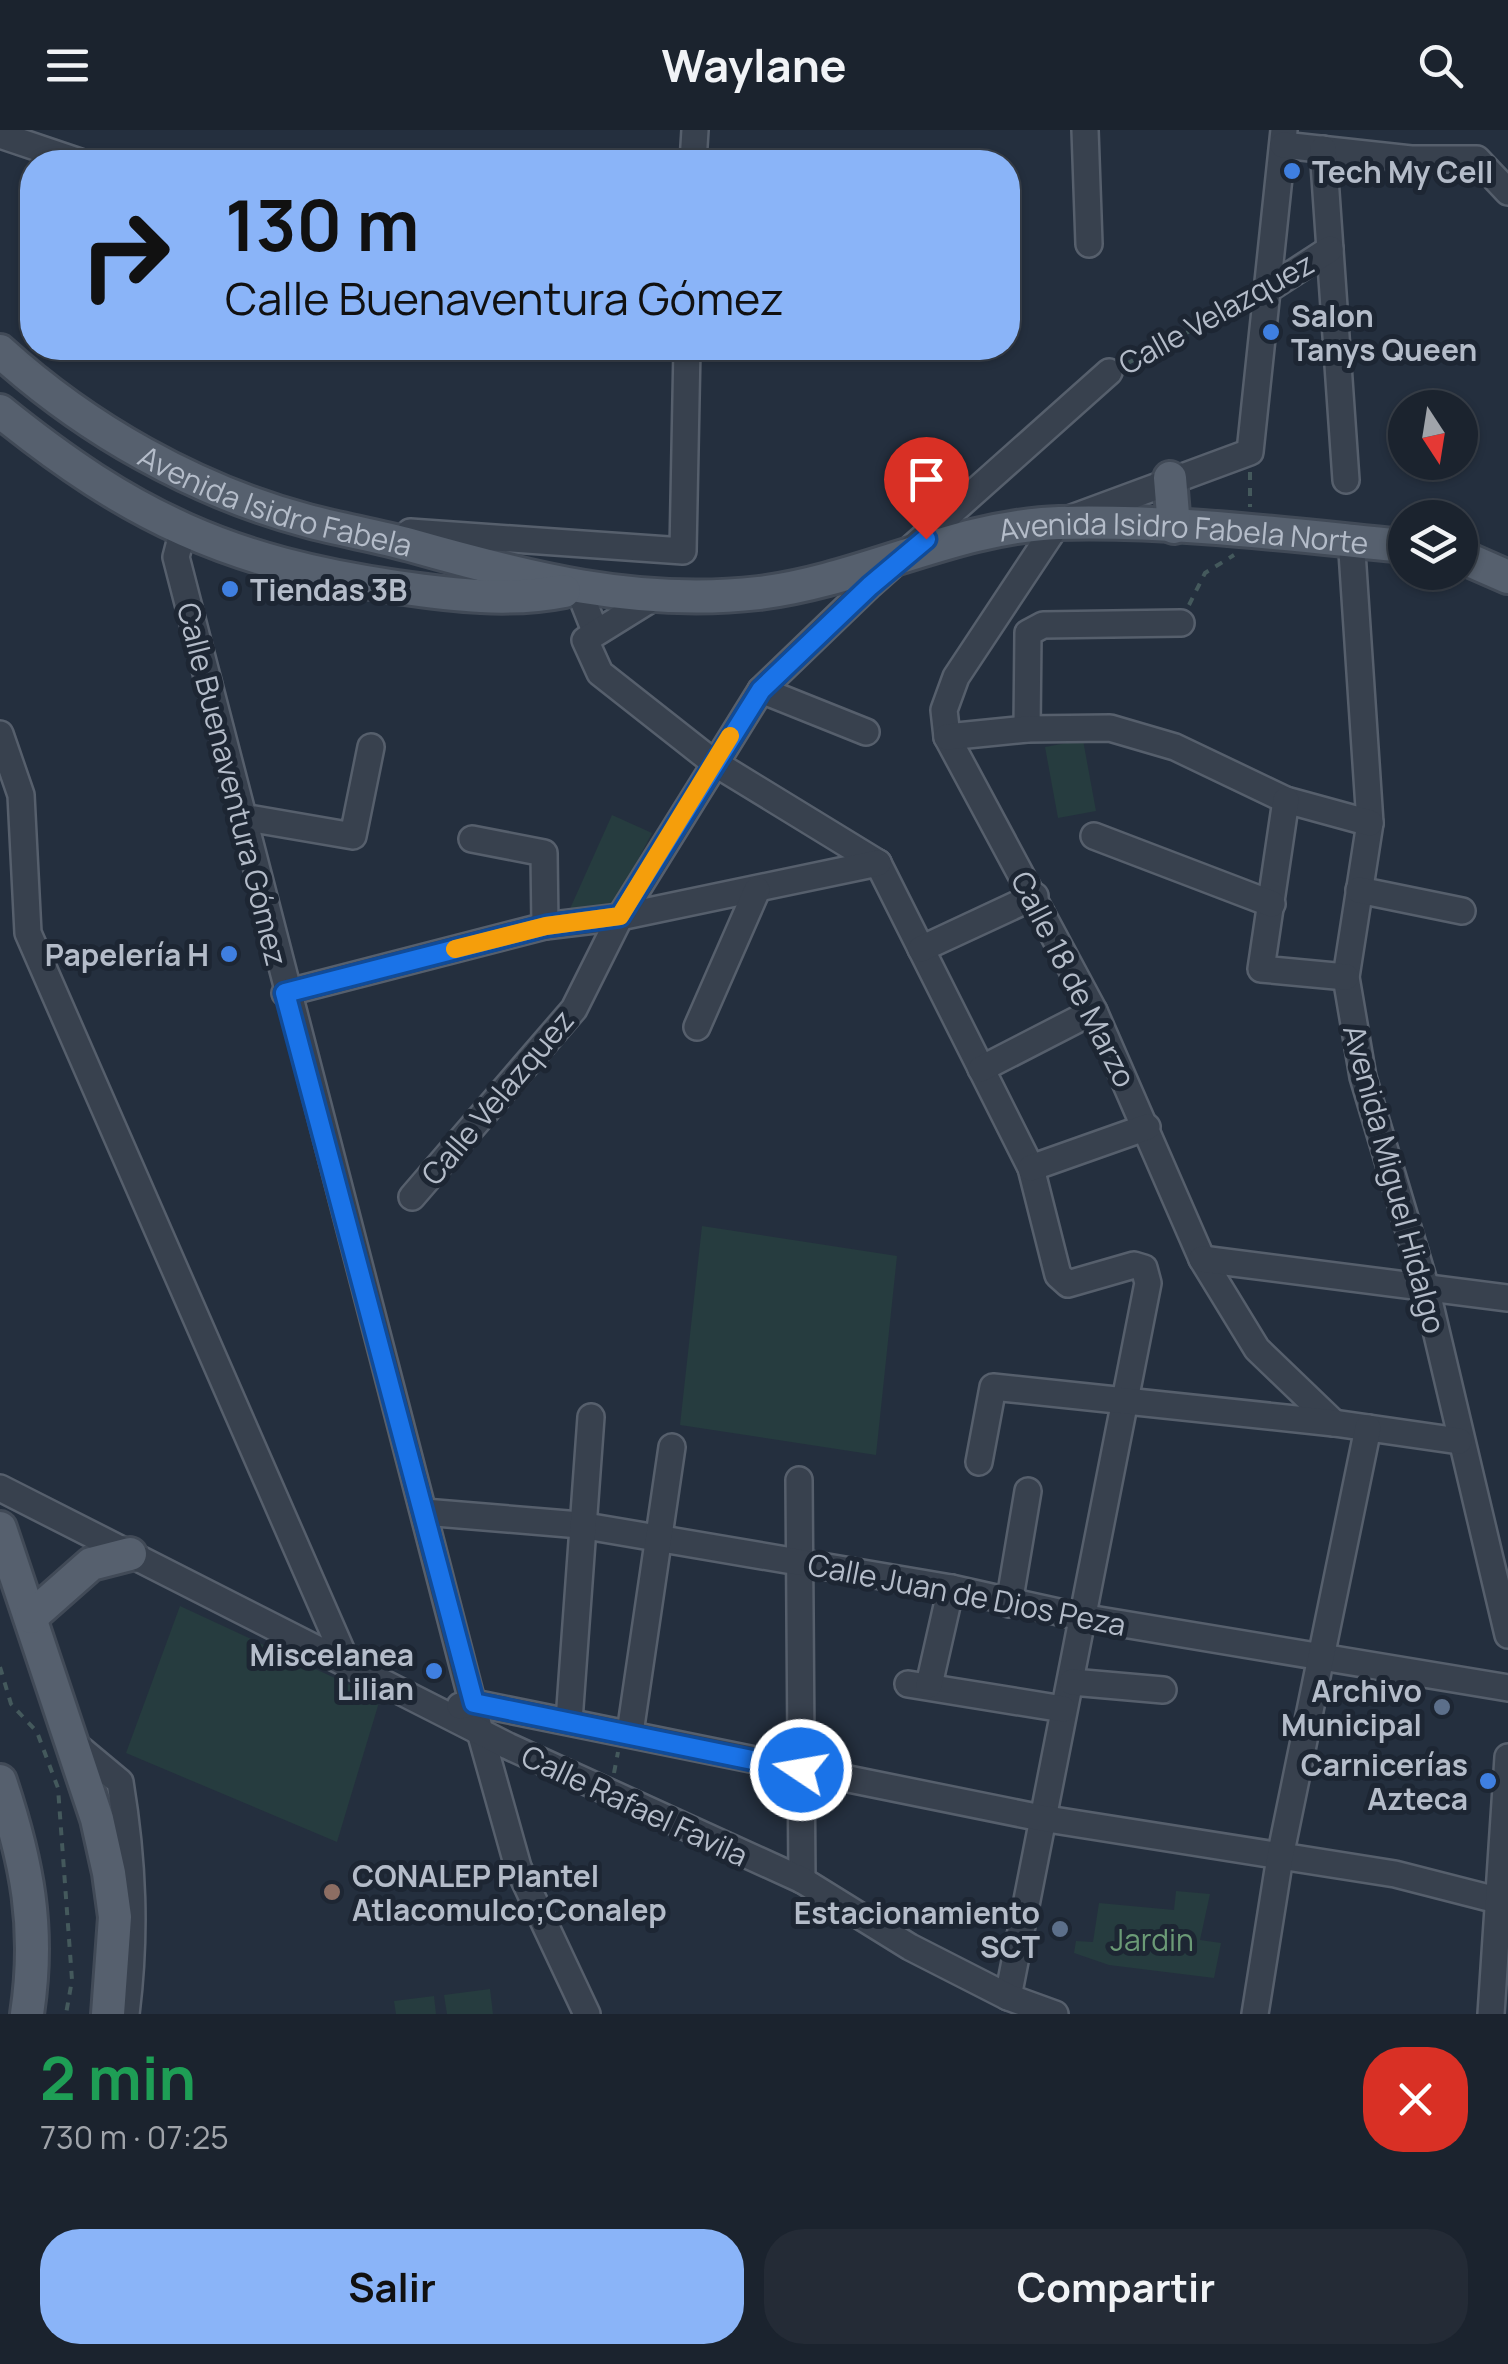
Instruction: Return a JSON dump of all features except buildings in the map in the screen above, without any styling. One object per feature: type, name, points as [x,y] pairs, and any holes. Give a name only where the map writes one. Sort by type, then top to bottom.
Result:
[{"type":"main road","name":"Avenida Isidro Fabela","points":[[0,351],[113,436],[207,486],[306,520],[578,588],[651,599],[760,593],[904,557]]},
{"type":"main road","name":"Avenida Isidro Fabela","points":[[0,411],[68,466],[216,547],[303,572],[392,586],[527,599],[578,588]]},
{"type":"main road","points":[[1170,478],[1174,528]]},
{"type":"main road","name":"Avenida Isidro Fabela Norte","points":[[904,557],[998,531],[1058,523],[1350,537],[1388,543]]},
{"type":"main road","points":[[392,586],[405,576],[411,561],[409,545]]},
{"type":"main road","points":[[1478,564],[1508,576]]},
{"type":"main road","points":[[0,1528],[97,1819],[115,1917],[108,2014]]},
{"type":"main road","points":[[31,1617],[91,1564],[130,1554]]},
{"type":"main road","points":[[0,1781],[33,1904],[33,1975],[26,2014]]},
{"type":"street","points":[[1086,130],[1089,244]]},
{"type":"street","points":[[0,134],[46,150]]},
{"type":"street","points":[[1370,823],[1286,800],[1175,747],[1110,728],[1027,729],[947,737],[944,710],[956,678],[1058,523],[1170,478],[1250,452],[1282,134],[1323,149],[1411,158],[1478,159],[1508,192]]},
{"type":"street","points":[[1323,149],[1346,480]]},
{"type":"street","name":"Calle Velazquez","points":[[1264,292],[1330,249]]},
{"type":"street","points":[[409,545],[410,532],[683,551],[687,360]]},
{"type":"street","name":"Calle Velazquez","points":[[412,1197],[574,1009],[620,916],[761,690],[1108,372]]},
{"type":"street","name":"Calle Buenaventura Gómez","points":[[183,530],[176,556],[285,993],[476,1716],[518,1867],[587,2014]]},
{"type":"street","name":"Avenida Miguel Hidalgo","points":[[1350,537],[1370,823],[1346,977],[1363,1076],[1426,1288],[1459,1441],[1508,1635]]},
{"type":"street","points":[[578,588],[595,631]]},
{"type":"street","points":[[651,599],[585,640],[600,673],[713,762],[878,863],[1031,1168],[1058,1274],[1068,1284],[1134,1265],[1144,1268],[1148,1283],[1008,1997]]},
{"type":"street","points":[[1027,729],[1028,633],[1044,625],[1181,623]]},
{"type":"street","points":[[761,690],[866,732]]},
{"type":"street","points":[[0,734],[21,794],[28,933],[346,1661]]},
{"type":"street","name":"Calle 18 de Marzo","points":[[947,737],[1094,1011],[1202,1260],[1257,1350],[1334,1423]]},
{"type":"street","points":[[242,817],[353,836],[370,747]]},
{"type":"street","points":[[1286,800],[1261,969],[1346,977]]},
{"type":"street","points":[[1094,836],[1272,904]]},
{"type":"street","points":[[472,839],[544,853],[546,926]]},
{"type":"street","points":[[285,993],[546,926],[620,916],[878,863]]},
{"type":"street","points":[[696,1027],[757,890]]},
{"type":"street","points":[[1358,890],[1462,911]]},
{"type":"street","points":[[921,949],[1035,896]]},
{"type":"street","points":[[981,1069],[1094,1011]]},
{"type":"street","points":[[1031,1168],[1148,1128]]},
{"type":"street","points":[[1202,1260],[1508,1298]]},
{"type":"street","points":[[979,1462],[993,1386],[1123,1404],[1334,1423],[1459,1441]]},
{"type":"street","points":[[569,1721],[580,1525],[591,1417]]},
{"type":"street","points":[[1256,2014],[1280,1858],[1368,1428]]},
{"type":"street","points":[[626,1732],[672,1448]]},
{"type":"street","points":[[799,1480],[802,1880]]},
{"type":"street","points":[[0,1488],[445,1710],[476,1716],[569,1721],[1041,1818],[1394,1874],[1502,1902]]},
{"type":"street","points":[[1009,1604],[1028,1490]]},
{"type":"street","name":"Calle Juan de Dios Peza","points":[[424,1512],[580,1525],[951,1588],[1009,1604],[1321,1660],[1508,1688]]},
{"type":"street","points":[[951,1588],[919,1684],[1064,1708]]},
{"type":"street","points":[[1072,1682],[1162,1690]]},
{"type":"street","name":"Calle Rafael Favila","points":[[476,1716],[802,1880],[910,1947],[1008,1997],[1055,2014]]},
{"type":"street","points":[[72,1742],[120,1782],[133,1860],[135,1946],[126,2014]]},
{"type":"street","points":[[1491,2014],[1502,1902],[1508,1758]]},
{"type":"path","name":"Calle Velazquez","points":[[1108,372],[1264,292]]},
{"type":"path","points":[[1181,623],[1205,574],[1234,556],[1245,531],[1250,452]]},
{"type":"path","points":[[0,1667],[11,1704],[36,1732],[58,1788],[72,1980],[66,2014]]},
{"type":"path","points":[[612,1782],[626,1732]]},
{"type":"green space","points":[[1083,740],[1096,811],[1058,818],[1045,747]]},
{"type":"green space","points":[[612,815],[652,833],[616,902],[569,911]]},
{"type":"green space","points":[[702,1226],[897,1256],[876,1455],[680,1425]]},
{"type":"green space","points":[[180,1606],[380,1699],[337,1842],[126,1753]]},
{"type":"green space","name":"Jardin","points":[[1176,1891],[1210,1894],[1200,1940],[1221,1943],[1214,1978],[1109,1965],[1074,1953],[1076,1941],[1093,1942],[1099,1903],[1174,1910]]},
{"type":"green space","points":[[490,1989],[493,2014],[447,2014],[444,1995]]},
{"type":"green space","points":[[434,1996],[436,2014],[396,2014],[394,2001]]},
{"type":"slow traffic","points":[[455,949],[546,926],[620,916],[730,736]]},
{"type":"place","name":"Tech My Cell","points":[[1292,171]]},
{"type":"place","name":"Salon Tanys Queen","points":[[1271,332]]},
{"type":"place","name":"Tiendas 3B","points":[[230,589]]},
{"type":"place","name":"Papelería H","points":[[229,954]]},
{"type":"place","name":"Miscelanea Lilian","points":[[434,1671]]},
{"type":"place","name":"Archivo Municipal","points":[[1442,1707]]},
{"type":"place","name":"Carnicerías Azteca","points":[[1488,1781]]},
{"type":"place","name":"CONALEP Plantel Atlacomulco;Conalep","points":[[332,1892]]},
{"type":"place","name":"Estacionamiento SCT","points":[[1060,1929]]},
{"type":"route","points":[[801,1770],[474,1703],[285,993],[546,926],[620,916],[761,690],[870,586],[926,539]]}]
